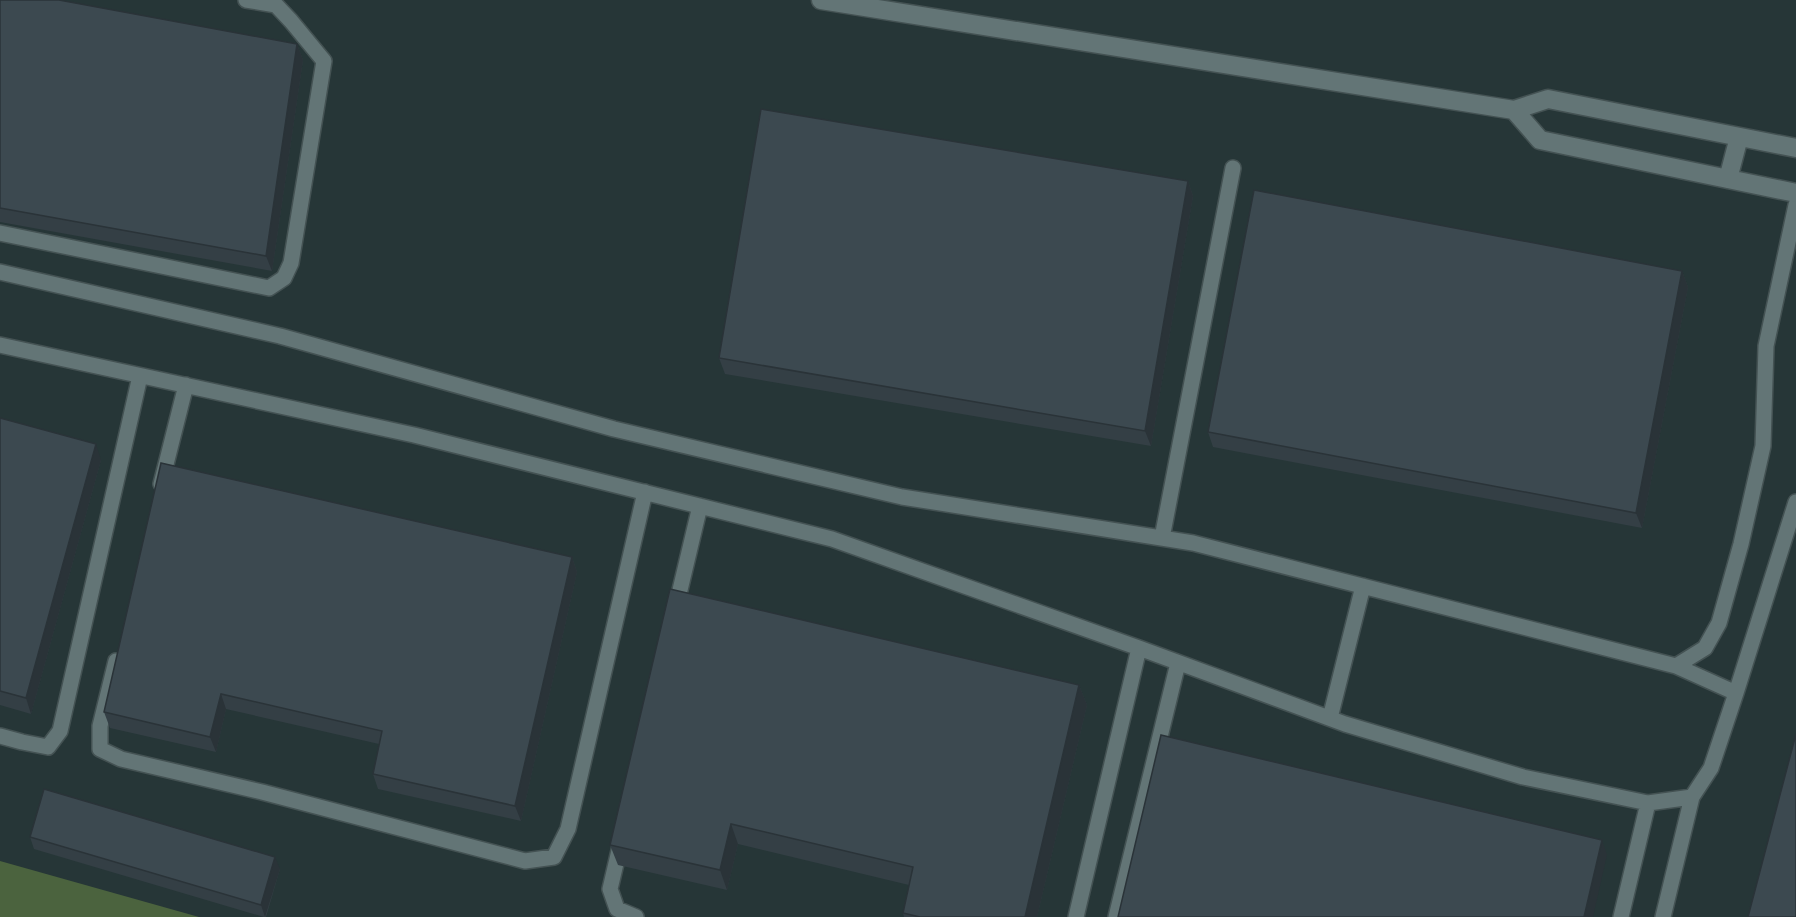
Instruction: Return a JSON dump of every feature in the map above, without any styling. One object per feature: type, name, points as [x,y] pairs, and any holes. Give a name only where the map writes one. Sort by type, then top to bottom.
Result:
[{"type":"street","points":[[821,0],[1514,110],[1548,99],[1796,148]]},
{"type":"street","points":[[1514,110],[1540,140],[1796,193]]},
{"type":"street","points":[[1728,179],[1739,137]]},
{"type":"lane","points":[[0,233],[269,288],[284,278],[291,263],[324,61],[276,2],[246,0]]},
{"type":"lane","points":[[1162,538],[1233,168]]},
{"type":"lane","points":[[1676,666],[1705,648],[1719,623],[1742,544],[1762,446],[1766,346],[1796,206]]},
{"type":"lane","points":[[0,272],[280,336],[614,429],[902,497],[1193,543],[1676,666],[1736,693]]},
{"type":"lane","points":[[0,345],[414,435],[832,539],[1330,718],[1522,777],[1648,803],[1692,797]]},
{"type":"lane","points":[[0,736],[48,747],[60,731],[140,376]]},
{"type":"lane","points":[[157,499],[186,386]]},
{"type":"lane","points":[[120,646],[100,726],[100,749],[121,759],[262,792],[525,861],[554,857],[568,829],[645,492]]},
{"type":"lane","points":[[1663,917],[1692,797],[1711,768],[1796,502]]},
{"type":"lane","points":[[672,622],[700,506]]},
{"type":"lane","points":[[1330,718],[1363,586]]},
{"type":"lane","points":[[1076,917],[1139,648]]},
{"type":"lane","points":[[1116,917],[1178,663]]},
{"type":"lane","points":[[1621,917],[1648,803]]},
{"type":"lane","points":[[624,831],[610,889],[617,909],[636,917]]},
{"type":"green space","points":[[0,861],[199,917],[0,917]]},
{"type":"building","points":[[0,0],[59,0],[297,44],[266,256],[0,208]]},
{"type":"building","points":[[761,109],[1188,181],[1145,431],[719,358]]},
{"type":"building","points":[[1254,190],[1682,271],[1636,513],[1208,432]]},
{"type":"building","points":[[0,418],[96,444],[26,698],[0,691]]},
{"type":"building","points":[[161,463],[572,557],[515,806],[373,774],[382,731],[221,694],[210,737],[104,712]]},
{"type":"building","points":[[670,589],[1079,685],[1025,917],[920,917],[903,913],[913,867],[731,824],[720,870],[610,845]]},
{"type":"building","points":[[1796,734],[1796,917],[1748,917]]},
{"type":"building","points":[[1161,735],[1602,840],[1584,917],[1118,917]]},
{"type":"building","points":[[44,789],[275,857],[261,905],[30,837]]}]
